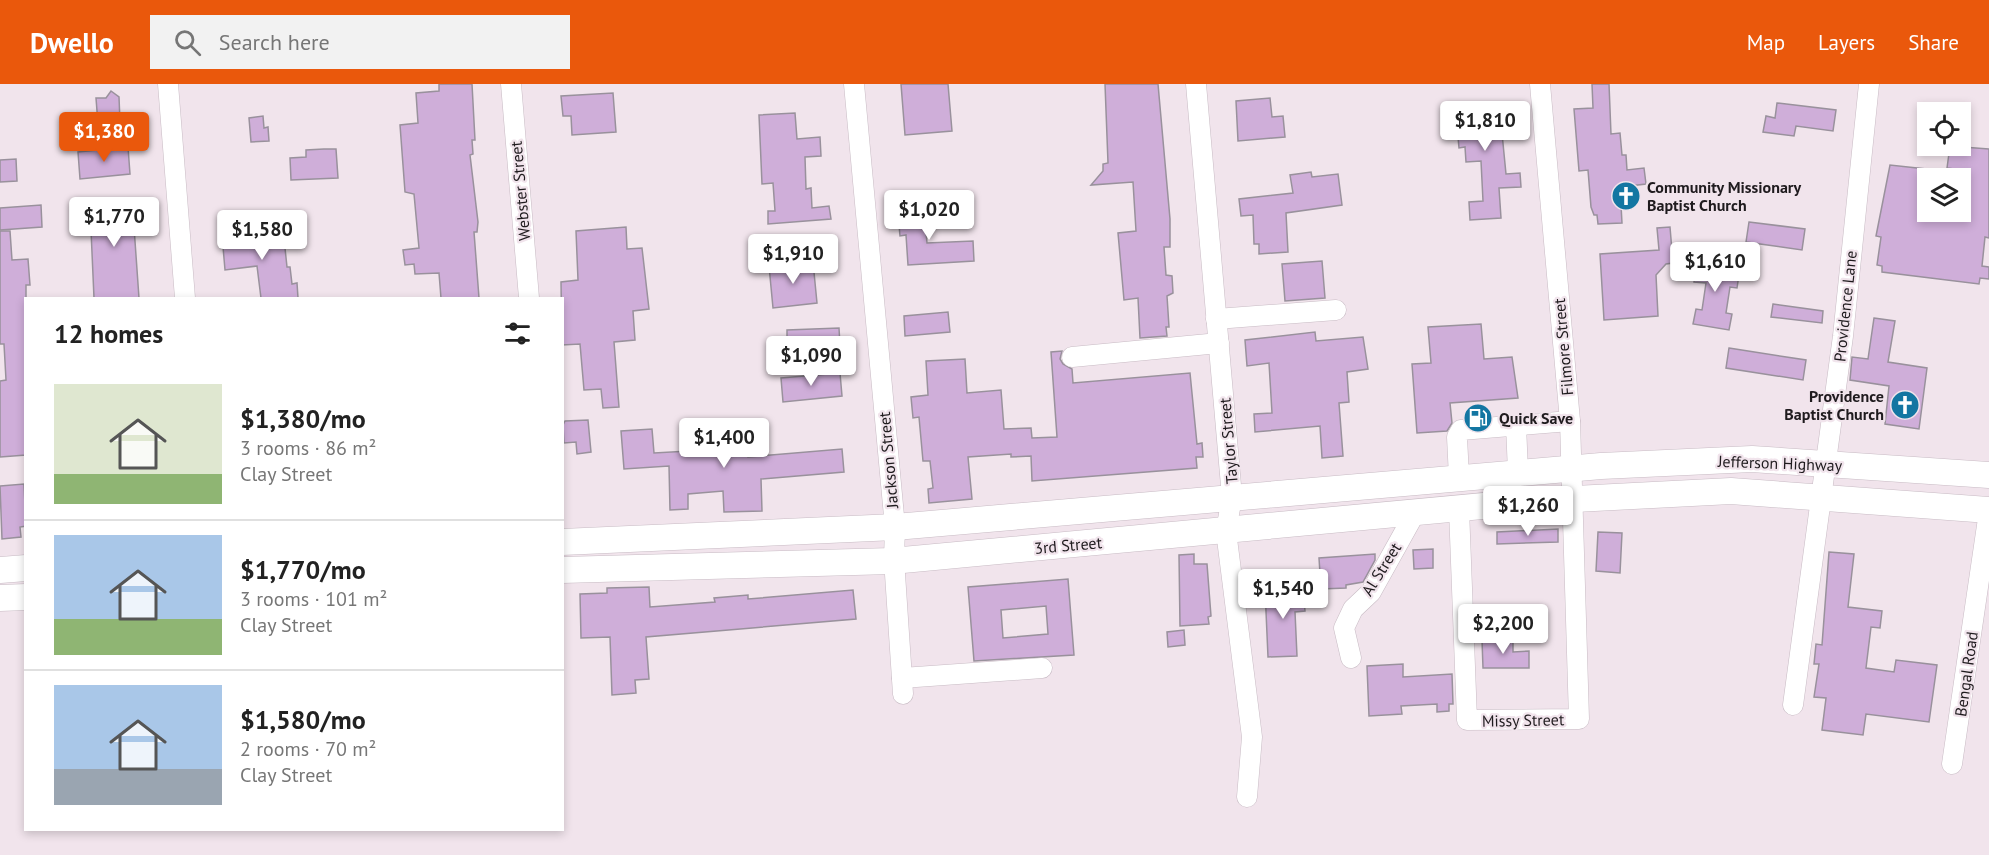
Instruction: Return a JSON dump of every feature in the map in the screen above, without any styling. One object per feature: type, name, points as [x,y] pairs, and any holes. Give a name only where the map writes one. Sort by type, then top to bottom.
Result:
[{"type":"main road","name":"Jefferson Highway","points":[[1571,468],[1752,459],[1989,475]]},
{"type":"main road","name":"3rd Street","points":[[564,543],[895,527],[1571,468]]},
{"type":"main road","name":"Jefferson Highway","points":[[1572,501],[1731,491],[1989,511]]},
{"type":"main road","name":"3rd Street","points":[[564,570],[894,559],[1226,531],[1549,500],[1572,501]]},
{"type":"main road","points":[[0,570],[24,568]]},
{"type":"main road","points":[[0,598],[24,597]]},
{"type":"street","points":[[168,84],[185,297]]},
{"type":"street","name":"Webster Street","points":[[511,84],[529,297]]},
{"type":"street","name":"Jackson Street","points":[[854,84],[895,527],[894,559],[902,686],[1042,668]]},
{"type":"street","name":"Taylor Street","points":[[1196,84],[1232,497],[1226,531],[1252,736],[1247,797]]},
{"type":"street","name":"Filmore Street","points":[[1540,84],[1570,421],[1579,719]]},
{"type":"street","name":"Providence Lane","points":[[1792,705],[1843,336],[1869,84]]},
{"type":"street","points":[[1216,319],[1336,310]]},
{"type":"street","points":[[1072,357],[1219,343]]},
{"type":"street","points":[[1459,477],[1457,437],[1461,430],[1570,421]]},
{"type":"street","points":[[1516,425],[1518,472]]},
{"type":"street","name":"Missy Street","points":[[1459,508],[1467,720],[1579,719]]},
{"type":"street","name":"Bengal Road","points":[[1952,764],[1989,511]]},
{"type":"street","name":"Al Street","points":[[1352,658],[1344,628],[1353,609],[1371,592],[1415,513]]},
{"type":"building","points":[[439,84],[472,84],[475,140],[472,140],[473,154],[470,155],[478,222],[477,232],[474,232],[479,297],[441,297],[439,273],[415,274],[414,264],[405,265],[403,250],[419,248],[414,194],[405,192],[400,125],[418,123],[416,93],[439,91]]},
{"type":"building","points":[[901,84],[948,84],[952,131],[905,135]]},
{"type":"building","points":[[1105,84],[1158,84],[1170,219],[1170,247],[1164,247],[1166,275],[1172,276],[1173,293],[1167,296],[1169,327],[1166,327],[1167,336],[1140,338],[1138,298],[1124,300],[1118,233],[1136,231],[1133,182],[1091,185],[1103,171],[1103,164],[1108,163]]},
{"type":"building","points":[[1592,84],[1609,84],[1611,134],[1620,133],[1622,155],[1626,155],[1627,170],[1644,168],[1646,184],[1620,187],[1622,223],[1598,224],[1597,215],[1594,215],[1591,207],[1588,170],[1579,171],[1574,109],[1593,108]]},
{"type":"building","points":[[111,91],[119,97],[120,122],[98,124],[96,98],[106,98]]},
{"type":"building","points":[[613,93],[616,132],[572,135],[571,116],[563,116],[561,96]]},
{"type":"building","points":[[1270,98],[1272,117],[1283,116],[1285,137],[1238,141],[1236,101]]},
{"type":"building","points":[[1510,102],[1509,123],[1501,123],[1506,174],[1520,173],[1521,187],[1499,188],[1501,218],[1470,220],[1469,202],[1483,201],[1481,161],[1466,162],[1465,147],[1459,148],[1457,126],[1451,127],[1450,107]]},
{"type":"building","points":[[1777,103],[1836,110],[1833,131],[1796,126],[1794,136],[1763,132],[1766,116],[1775,118]]},
{"type":"building","points":[[795,113],[797,139],[820,137],[821,156],[805,157],[806,189],[811,188],[812,208],[829,206],[831,219],[768,224],[768,211],[775,211],[773,183],[762,184],[759,115]]},
{"type":"building","points":[[263,116],[264,128],[268,127],[269,141],[251,142],[249,118]]},
{"type":"building","points":[[128,147],[130,174],[80,179],[78,152]]},
{"type":"building","points":[[1971,148],[1989,149],[1989,238],[1985,237],[1982,266],[1989,267],[1989,279],[1980,278],[1979,284],[1882,272],[1882,266],[1877,265],[1881,237],[1876,236],[1890,165],[1917,168],[1917,222],[1971,222],[1971,168],[1947,168],[1949,156],[1971,156]]},
{"type":"building","points":[[336,149],[338,178],[291,180],[290,158],[306,157],[306,150]]},
{"type":"building","points":[[16,159],[17,181],[0,182],[0,160]]},
{"type":"building","points":[[1311,172],[1312,177],[1338,174],[1342,205],[1286,213],[1288,252],[1259,254],[1259,244],[1254,244],[1253,215],[1241,216],[1239,199],[1293,193],[1290,175]]},
{"type":"building","points":[[923,199],[927,243],[973,241],[974,261],[908,265],[906,235],[900,236],[898,214],[909,213],[908,201]]},
{"type":"building","points":[[140,200],[142,226],[134,227],[139,297],[94,297],[91,230],[86,230],[84,205]]},
{"type":"building","points":[[41,205],[42,227],[0,230],[0,208]]},
{"type":"building","points":[[1749,222],[1805,229],[1802,250],[1746,242]]},
{"type":"building","points":[[626,227],[627,249],[642,248],[649,309],[633,311],[635,340],[614,342],[619,407],[603,408],[601,389],[584,390],[580,344],[564,345],[564,297],[561,297],[561,282],[578,280],[576,231]]},
{"type":"building","points":[[1670,227],[1673,263],[1666,264],[1656,275],[1658,316],[1604,320],[1600,254],[1659,250],[1657,228]]},
{"type":"building","points":[[283,229],[287,267],[290,267],[292,284],[297,283],[298,297],[261,297],[257,266],[225,270],[222,235]]},
{"type":"building","points":[[0,231],[10,231],[12,260],[28,259],[30,285],[26,285],[26,297],[24,297],[24,455],[0,457],[0,381],[6,380],[4,344],[0,344]]},
{"type":"building","points":[[1322,261],[1325,298],[1285,301],[1282,264]]},
{"type":"building","points":[[1692,261],[1740,268],[1737,288],[1730,287],[1726,313],[1732,314],[1729,330],[1693,324],[1696,309],[1702,310],[1706,283],[1694,282],[1695,275],[1690,274]]},
{"type":"building","points":[[813,262],[817,303],[773,308],[769,266]]},
{"type":"building","points":[[1773,304],[1823,311],[1822,323],[1771,317]]},
{"type":"building","points":[[948,312],[950,332],[905,336],[904,316]]},
{"type":"building","name":"Providence Baptist Church","points":[[1874,318],[1895,321],[1888,362],[1927,368],[1919,429],[1885,424],[1889,386],[1850,380],[1852,357],[1868,359]]},
{"type":"building","points":[[1481,324],[1484,359],[1512,357],[1518,398],[1450,403],[1452,423],[1447,431],[1417,433],[1412,364],[1431,363],[1428,327]]},
{"type":"building","points":[[839,328],[840,345],[787,351],[787,330]]},
{"type":"building","points":[[1315,332],[1316,341],[1363,337],[1368,369],[1347,372],[1349,402],[1339,403],[1343,456],[1322,458],[1320,426],[1255,432],[1254,414],[1272,413],[1269,363],[1247,366],[1245,340]]},
{"type":"building","points":[[1729,348],[1806,360],[1803,380],[1726,368]]},
{"type":"building","points":[[1062,351],[1060,359],[1063,364],[1072,369],[1073,383],[1190,373],[1197,444],[1202,443],[1203,457],[1196,457],[1197,468],[1032,481],[1031,456],[1011,457],[1011,454],[968,457],[972,499],[929,503],[928,489],[933,488],[930,461],[923,461],[919,417],[913,418],[911,397],[928,395],[926,361],[965,359],[967,393],[1001,390],[1004,429],[1031,428],[1032,438],[1057,437],[1051,352]]},
{"type":"building","points":[[840,373],[842,396],[783,402],[781,378]]},
{"type":"building","points":[[588,420],[591,452],[577,454],[576,442],[564,443],[565,421]]},
{"type":"building","points":[[652,429],[654,453],[724,449],[724,441],[747,439],[748,457],[842,449],[844,472],[761,479],[762,511],[724,512],[723,491],[688,494],[688,509],[670,510],[669,466],[624,469],[621,431]]},
{"type":"building","points":[[24,484],[24,526],[20,527],[21,537],[2,539],[0,486]]},
{"type":"building","points":[[1558,529],[1558,542],[1497,544],[1497,532]]},
{"type":"building","points":[[1598,532],[1622,533],[1620,573],[1596,571]]},
{"type":"building","points":[[1433,549],[1433,568],[1414,569],[1413,550]]},
{"type":"building","points":[[1829,552],[1854,554],[1848,607],[1882,611],[1880,628],[1871,627],[1866,668],[1894,672],[1896,660],[1937,665],[1929,722],[1866,714],[1863,735],[1822,730],[1826,698],[1814,697],[1819,664],[1814,664],[1816,644],[1822,645]]},
{"type":"building","points":[[1194,554],[1194,564],[1207,564],[1211,616],[1208,617],[1209,624],[1180,626],[1179,555]]},
{"type":"building","points":[[1375,554],[1375,560],[1363,582],[1346,585],[1346,588],[1321,589],[1319,558]]},
{"type":"building","points":[[1068,579],[1074,655],[974,661],[968,587]],"holes":[[[1046,606],[1048,634],[1003,638],[1001,610]]]},
{"type":"building","points":[[1303,586],[1305,611],[1295,612],[1297,656],[1268,657],[1265,589]]},
{"type":"building","points":[[649,587],[650,607],[715,602],[714,598],[748,595],[748,599],[853,590],[856,619],[646,637],[649,679],[635,680],[636,693],[612,695],[610,637],[581,638],[580,594],[607,593],[607,588]]},
{"type":"building","points":[[1184,630],[1185,645],[1168,647],[1167,632]]},
{"type":"building","points":[[1482,640],[1513,640],[1513,652],[1529,651],[1529,668],[1483,668]]},
{"type":"building","points":[[1403,664],[1403,677],[1452,674],[1453,704],[1449,704],[1449,711],[1437,712],[1437,704],[1401,706],[1402,714],[1369,716],[1367,666]]},
{"type":"place","name":"Community Missionary Baptist Church","points":[[1626,196]]},
{"type":"place","name":"Providence Baptist Church","points":[[1905,405]]},
{"type":"place","name":"Quick Save","points":[[1478,418]]}]
